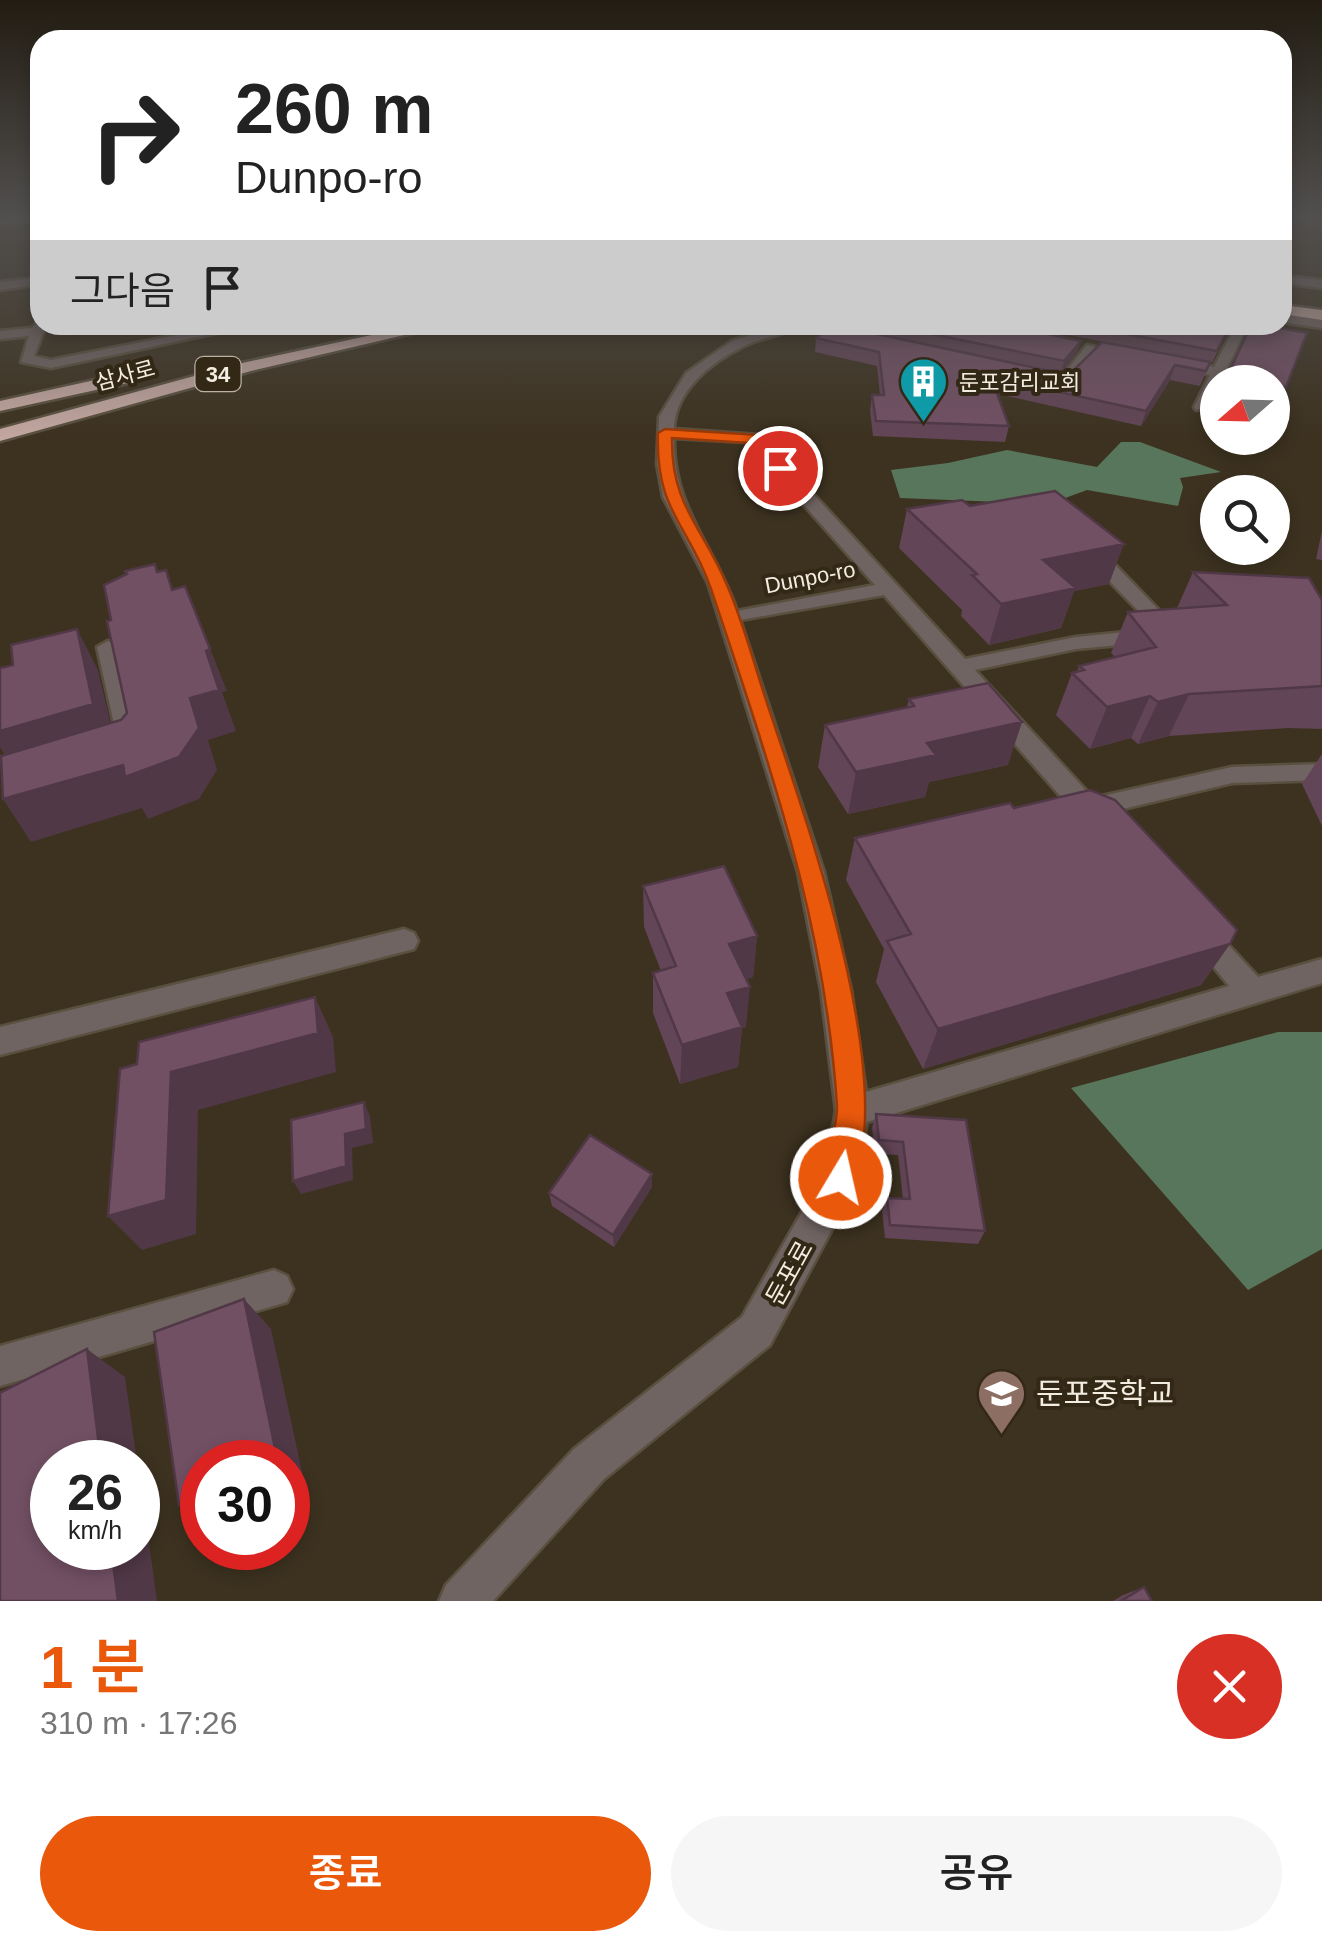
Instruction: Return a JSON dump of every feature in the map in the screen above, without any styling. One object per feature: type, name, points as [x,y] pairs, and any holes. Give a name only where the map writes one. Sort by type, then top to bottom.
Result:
[{"type":"highway","points":[[1292,301],[1322,305]]},
{"type":"highway","name":"34","points":[[190,364],[323,335]]},
{"type":"highway","points":[[0,416],[362,335]]},
{"type":"highway","name":"삼사로","points":[[0,435],[248,366],[392,335]]},
{"type":"highway","points":[[0,406],[154,372]]},
{"type":"street","points":[[1292,320],[1322,324]]},
{"type":"street","points":[[0,335],[30,329]]},
{"type":"street","points":[[35,335],[26,359],[50,364],[199,335]]},
{"type":"street","name":"둔포로","points":[[462,1601],[589,1464],[756,1332],[841,1178],[852,1111],[836,990],[811,872],[718,583],[672,498],[664,464],[665,433],[673,401],[691,376],[737,344],[765,335]]},
{"type":"street","points":[[841,335],[860,339]]},
{"type":"street","points":[[1222,365],[1237,335]]},
{"type":"street","points":[[1073,344],[1110,351]]},
{"type":"street","points":[[1046,378],[1065,382],[1092,348]]},
{"type":"street","points":[[1165,362],[1200,368]]},
{"type":"street","name":"Dunpo-ro","points":[[665,433],[753,438],[1113,837]]},
{"type":"street","points":[[957,667],[1076,643],[1172,634],[1107,564],[1069,533]]},
{"type":"street","name":"Dunpo-ro","points":[[744,616],[885,588]]},
{"type":"street","points":[[108,647],[133,753],[114,759]]},
{"type":"street","points":[[1051,818],[1232,775],[1322,772]]},
{"type":"street","points":[[1188,920],[1251,990]]},
{"type":"street","points":[[0,1041],[404,941]]},
{"type":"street","points":[[852,1111],[1322,971]]},
{"type":"street","points":[[0,1366],[274,1288]]},
{"type":"green space","points":[[1121,442],[1140,442],[1221,472],[1180,478],[1183,487],[1178,506],[1087,490],[1049,504],[900,498],[891,470],[1007,450],[1097,467]]},
{"type":"green space","points":[[1278,1032],[1322,1032],[1322,1249],[1248,1290],[1071,1088]]},
{"type":"building","points":[[1292,330],[1307,333],[1290,377],[1290,365],[1232,365],[1246,335],[1292,335]]},
{"type":"building","points":[[882,335],[1069,375],[1102,342],[1210,362],[1200,365],[1200,370],[1175,365],[1146,411],[991,377],[1009,426],[876,421],[872,395],[884,395],[879,352],[816,338]]},
{"type":"building","points":[[936,335],[1053,335],[1081,341],[1064,361]]},
{"type":"building","points":[[1131,335],[1225,335],[1217,351]]},
{"type":"building","points":[[1055,491],[1124,544],[1043,560],[1076,588],[1001,604],[972,575],[977,574],[907,509],[962,500],[970,506]]},
{"type":"building","points":[[155,564],[157,572],[166,570],[172,590],[185,586],[210,649],[206,651],[219,690],[190,698],[199,728],[179,757],[125,777],[123,765],[3,799],[1,756],[121,720],[127,713],[107,621],[111,620],[104,585],[127,574],[125,571]]},
{"type":"building","points":[[1193,572],[1309,578],[1322,600],[1322,686],[1189,694],[1158,702],[1150,696],[1107,707],[1072,673],[1084,670],[1079,666],[1156,647],[1128,612],[1227,605]]},
{"type":"building","points":[[77,629],[93,704],[0,731],[0,668],[13,665],[11,645]]},
{"type":"building","points":[[988,683],[1022,722],[927,743],[936,755],[856,772],[825,725],[914,706],[909,699]]},
{"type":"building","points":[[1090,790],[1115,800],[1237,930],[1230,944],[938,1029],[887,941],[911,934],[855,838],[1010,803],[1014,808]]},
{"type":"building","points":[[724,866],[757,936],[729,944],[750,987],[727,993],[742,1027],[682,1045],[653,973],[676,966],[643,886]]},
{"type":"building","points":[[315,997],[318,1033],[171,1072],[166,1200],[108,1216],[120,1069],[137,1064],[139,1042]]},
{"type":"building","points":[[364,1102],[366,1129],[345,1134],[346,1166],[293,1181],[291,1120]]},
{"type":"building","points":[[876,1114],[966,1120],[985,1231],[890,1225],[887,1198],[910,1199],[903,1142],[879,1140]]},
{"type":"building","points":[[590,1135],[652,1174],[613,1235],[549,1193]]},
{"type":"building","points":[[244,1299],[273,1440],[180,1440],[179,1505],[154,1332]]},
{"type":"building","points":[[87,1349],[98,1440],[30,1440],[30,1570],[114,1570],[118,1601],[0,1601],[0,1393]]},
{"type":"building","points":[[1144,1587],[1152,1601],[1121,1601]]},
{"type":"place","name":"둔포감리교회","points":[[924,424]]},
{"type":"place","name":"둔포중학교","points":[[1001,1436]]},
{"type":"route","points":[[780,468],[753,438],[665,433],[664,464],[672,498],[718,583],[811,872],[836,990],[852,1111],[841,1178]]}]
